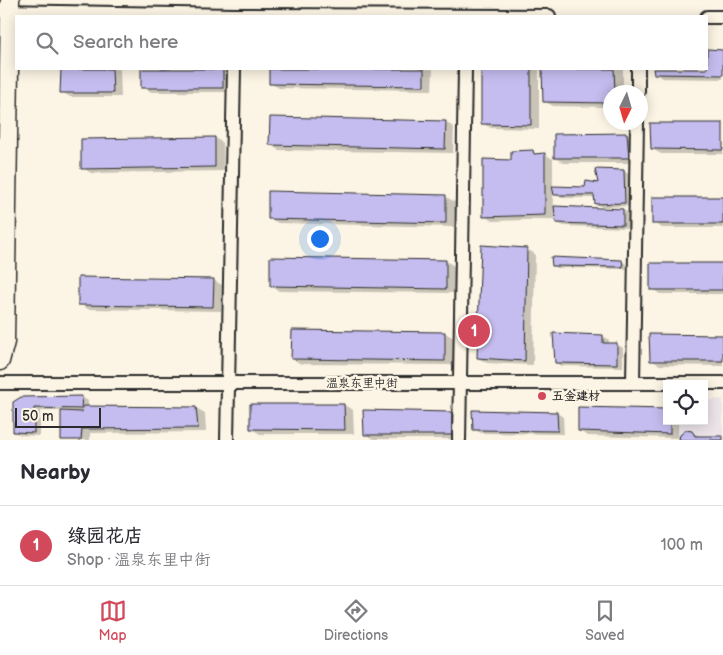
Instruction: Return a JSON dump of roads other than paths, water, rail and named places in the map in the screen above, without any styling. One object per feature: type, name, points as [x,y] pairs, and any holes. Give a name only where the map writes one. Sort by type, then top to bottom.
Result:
[{"type":"street","points":[[0,361],[6,342],[7,8],[235,15]]},
{"type":"street","points":[[708,17],[723,17]]},
{"type":"street","points":[[227,440],[234,70]]},
{"type":"street","points":[[459,440],[465,70]]},
{"type":"street","points":[[638,70],[638,85]]},
{"type":"street","points":[[633,383],[637,130]]},
{"type":"street","name":"温泉东里中街","points":[[0,383],[723,383]]},
{"type":"place","name":"绿园花店","points":[[474,331]]},
{"type":"place","name":"五金建材","points":[[542,396]]}]
